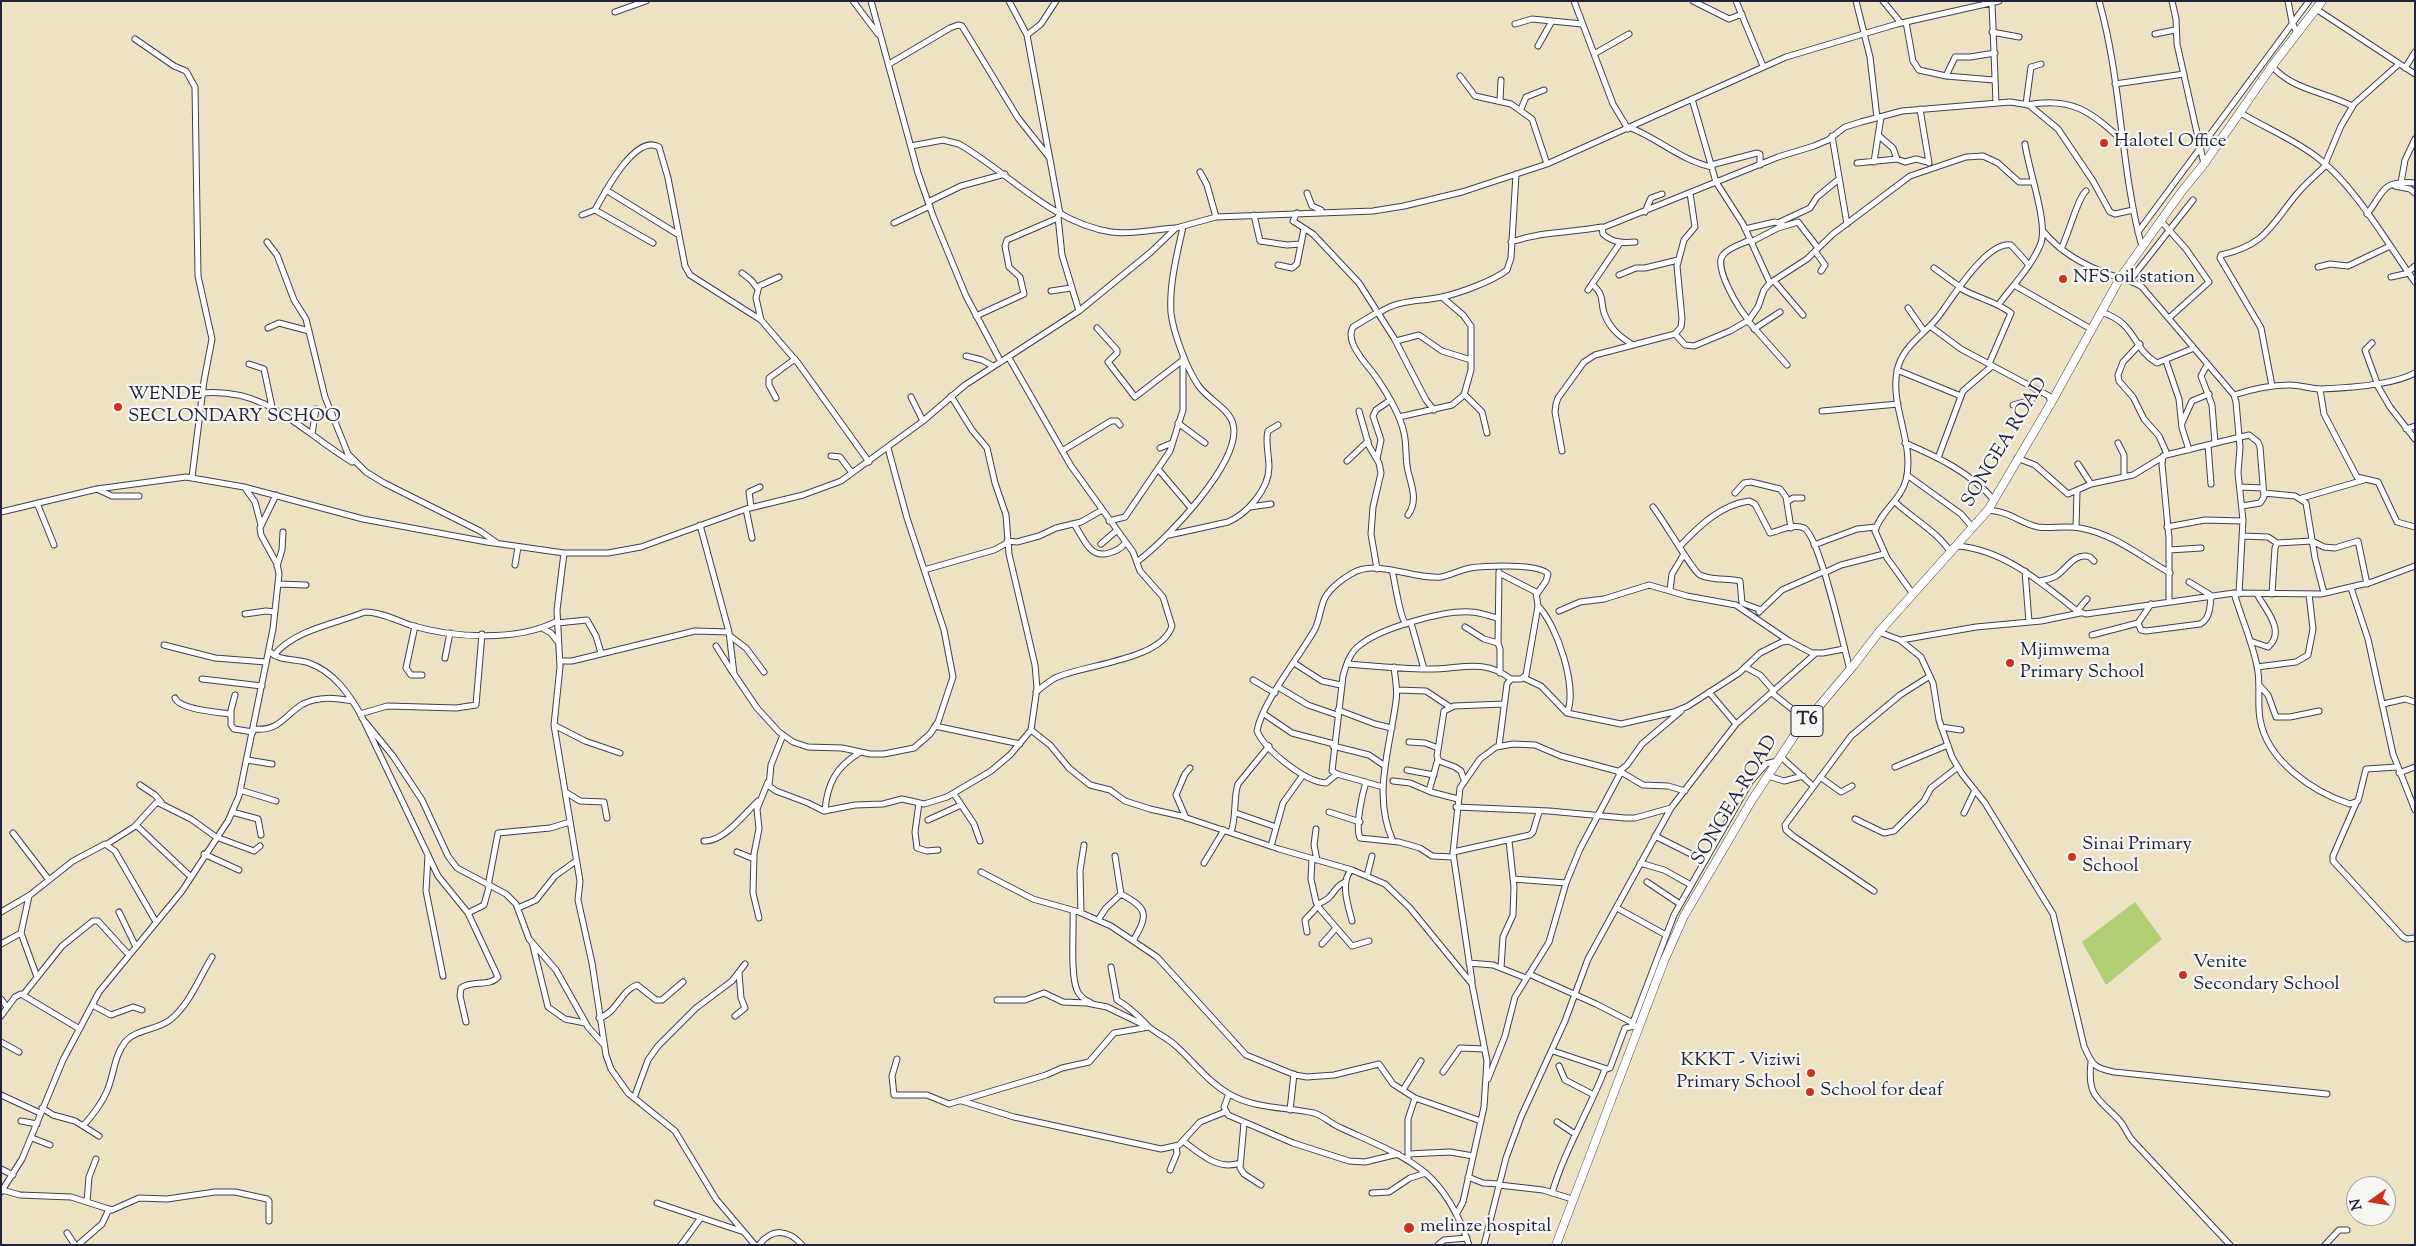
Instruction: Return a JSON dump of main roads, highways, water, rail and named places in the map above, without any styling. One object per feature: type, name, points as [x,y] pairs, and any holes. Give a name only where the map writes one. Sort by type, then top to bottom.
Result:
[{"type":"highway","name":"SONGEA ROAD","points":[[1556,1245],[1634,1025],[1684,916],[1779,758],[1807,721],[1850,671],[1879,632],[1958,546],[1988,510],[2017,458],[2051,404],[2120,278],[2160,221],[2204,164],[2272,66],[2322,1]]},
{"type":"place","name":"Halotel Office","points":[[2104,143]]},
{"type":"place","name":"NFS oil station","points":[[2063,279]]},
{"type":"place","name":"WENDE SECLONDARY SCHOO","points":[[118,407]]},
{"type":"place","name":"Mjimwema Primary School","points":[[2010,663]]},
{"type":"place","name":"Sinai Primary School","points":[[2072,857]]},
{"type":"place","name":"Venite Secondary School","points":[[2183,975]]},
{"type":"place","name":"KKKT - Viziwi Primary School","points":[[1811,1073]]},
{"type":"place","name":"School for deaf","points":[[1810,1092]]},
{"type":"place","name":"melinze hospital","points":[[1409,1228]]}]
